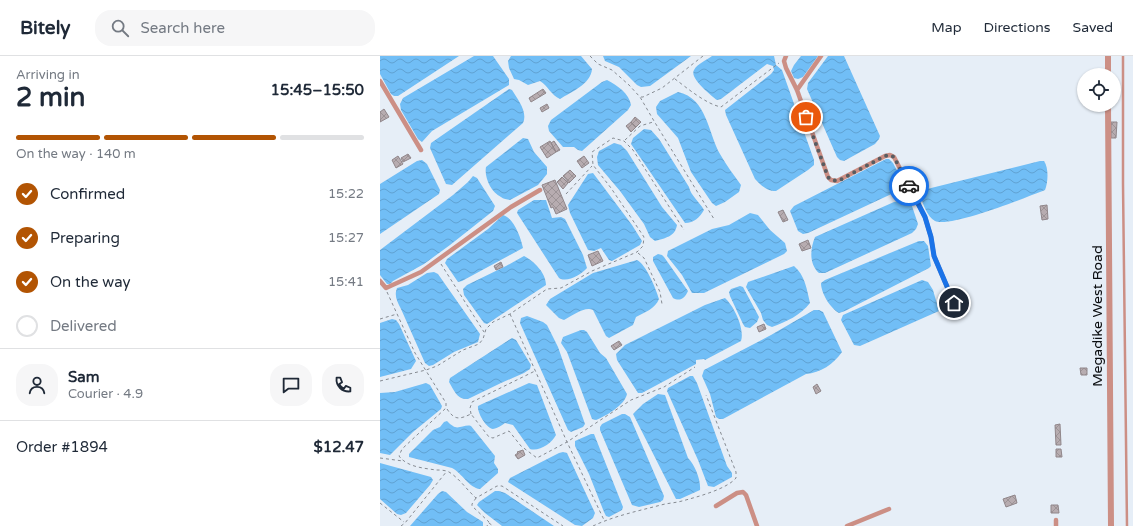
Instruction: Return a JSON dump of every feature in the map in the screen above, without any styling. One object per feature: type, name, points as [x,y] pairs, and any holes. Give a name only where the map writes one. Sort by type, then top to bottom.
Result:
[{"type":"street","points":[[786,56],[784,61],[786,68],[797,90],[828,177],[831,180],[838,181],[885,156],[890,155],[894,157],[925,217],[931,237],[934,256],[954,303]]},
{"type":"street","points":[[797,90],[821,56]]},
{"type":"street","points":[[1108,56],[1108,68]]},
{"type":"street","points":[[380,81],[421,150]]},
{"type":"street","name":"Megadike West Road","points":[[1108,112],[1111,526]]},
{"type":"street","points":[[380,282],[386,288],[421,272],[511,207],[540,190]]},
{"type":"street","points":[[716,506],[737,493],[742,492],[746,495],[757,526]]},
{"type":"street","points":[[847,526],[889,509]]},
{"type":"street","points":[[1056,520],[1056,526]]},
{"type":"lane","points":[[1123,56],[1126,526]]},
{"type":"path","points":[[590,56],[598,64],[612,70],[640,97],[714,218]]},
{"type":"path","points":[[640,97],[644,97],[662,88],[703,56]]},
{"type":"path","points":[[675,79],[715,106],[721,107],[778,63]]},
{"type":"path","points":[[624,141],[640,126],[654,121]]},
{"type":"path","points":[[380,381],[437,366],[463,350],[479,344],[483,339],[486,329],[493,322],[510,314],[547,288],[561,288],[592,271],[637,252],[644,246],[644,237],[611,188],[593,166],[592,152],[613,138],[624,141],[633,150],[684,230]]},
{"type":"path","points":[[566,194],[593,166]]},
{"type":"path","points":[[637,252],[644,258],[660,292],[662,304]]},
{"type":"path","points":[[438,260],[485,334]]},
{"type":"path","points":[[386,288],[415,353],[446,403],[446,408],[451,415],[457,418],[462,418],[471,414]]},
{"type":"path","points":[[380,319],[398,314]]},
{"type":"path","points":[[510,314],[567,442],[604,520]]},
{"type":"path","points":[[536,371],[472,402],[470,408],[471,414],[489,437],[493,438],[509,431],[521,446],[537,458],[567,442],[631,400],[664,387],[695,367]]},
{"type":"path","points":[[593,526],[604,520],[682,501],[733,482],[736,478],[736,472],[706,395]]},
{"type":"path","points":[[446,408],[402,449],[399,456],[406,464],[447,471],[458,479],[476,498]]},
{"type":"path","points":[[380,458],[403,461]]},
{"type":"path","points":[[402,526],[447,471]]},
{"type":"path","points":[[493,526],[472,506],[472,504],[476,498],[497,486],[502,486],[563,526]]},
{"type":"path","points":[[380,503],[405,523]]},
{"type":"path","points":[[487,526],[489,522]]},
{"type":"water","points":[[380,56],[459,56],[398,96],[394,96],[391,94],[380,74]]},
{"type":"water","points":[[474,56],[493,56],[509,79],[509,85],[432,131],[422,142],[418,139],[401,110],[400,104],[403,98]]},
{"type":"water","points":[[511,56],[581,56],[592,69],[591,74],[584,83],[560,99],[540,81],[528,85],[514,79],[509,68],[508,61]]},
{"type":"water","points":[[603,56],[691,56],[650,86],[641,87],[637,85],[619,67],[605,61]]},
{"type":"water","points":[[712,56],[774,56],[776,65],[782,70],[814,160],[814,165],[776,191],[767,189],[755,179],[725,110],[771,74],[774,70],[773,66],[767,64],[721,99],[717,100],[697,82],[693,73],[697,66]]},
{"type":"water","points":[[801,56],[818,56],[803,77],[798,79],[794,78],[791,71]]},
{"type":"water","points":[[828,56],[844,56],[880,136],[875,144],[844,161],[837,157],[807,89],[808,83]]},
{"type":"water","points":[[607,80],[619,87],[628,97],[631,105],[628,110],[582,151],[574,147],[563,147],[549,131],[548,126],[551,120],[602,82]]},
{"type":"water","points":[[509,89],[512,90],[522,106],[524,115],[523,123],[452,185],[446,184],[430,148],[431,143]]},
{"type":"water","points":[[678,92],[695,101],[701,109],[720,154],[741,185],[739,192],[725,202],[716,206],[712,203],[691,172],[678,138],[657,114],[656,107],[660,101]]},
{"type":"water","points":[[644,129],[651,130],[659,139],[689,187],[691,193],[704,210],[694,221],[685,223],[631,144],[633,138]]},
{"type":"water","points":[[523,138],[528,139],[534,152],[547,167],[547,174],[538,185],[510,200],[504,199],[497,195],[491,188],[487,180],[486,167]]},
{"type":"water","points":[[614,143],[621,145],[627,151],[662,207],[677,225],[672,235],[655,241],[650,237],[644,224],[620,191],[598,165],[597,157],[599,151]]},
{"type":"water","points":[[886,159],[889,159],[893,163],[904,184],[900,190],[808,233],[803,234],[798,231],[790,211],[794,206]]},
{"type":"water","points":[[422,160],[427,164],[440,190],[439,194],[380,234],[380,184],[417,161]]},
{"type":"water","points":[[1044,161],[1047,168],[1047,184],[1045,190],[989,211],[956,220],[943,222],[935,221],[925,209],[920,194],[923,190]]},
{"type":"water","points":[[593,173],[632,225],[642,241],[640,245],[612,261],[609,260],[601,248],[594,251],[588,250],[570,213],[568,205],[588,174]]},
{"type":"water","points":[[473,176],[477,178],[495,206],[493,211],[424,264],[390,284],[387,284],[380,275],[380,250],[453,195]]},
{"type":"water","points":[[906,199],[911,203],[918,224],[912,233],[825,273],[819,273],[813,265],[811,256],[815,237],[894,202]]},
{"type":"water","points":[[534,200],[546,200],[552,218],[561,217],[565,219],[583,255],[587,268],[578,276],[566,280],[559,278],[517,213],[518,210]]},
{"type":"water","points":[[750,213],[758,215],[770,230],[785,243],[787,251],[784,254],[704,293],[692,293],[682,275],[667,256],[668,251],[712,229],[729,225]]},
{"type":"water","points":[[503,215],[514,224],[521,239],[523,248],[458,282],[445,263],[447,259],[488,229]]},
{"type":"water","points":[[919,241],[924,241],[928,246],[931,266],[929,268],[845,311],[839,313],[829,304],[821,287],[821,283],[825,280]]},
{"type":"water","points":[[658,254],[664,257],[688,291],[682,299],[678,300],[673,298],[653,261],[653,257]]},
{"type":"water","points":[[524,256],[539,268],[544,276],[546,285],[487,324],[484,323],[464,295],[463,289],[467,285]]},
{"type":"water","points":[[637,260],[647,271],[659,299],[652,308],[636,317],[633,325],[609,338],[606,336],[593,310],[582,310],[564,320],[559,318],[546,305],[550,299],[593,273]]},
{"type":"water","points":[[794,266],[803,278],[810,303],[798,315],[772,327],[767,325],[746,287],[748,282]]},
{"type":"water","points":[[434,272],[438,274],[480,334],[478,342],[454,352],[429,366],[425,363],[397,301],[396,294],[397,288],[408,285],[427,273]]},
{"type":"water","points":[[922,280],[928,282],[933,290],[939,311],[860,346],[854,345],[841,320],[843,315]]},
{"type":"water","points":[[740,286],[743,287],[759,317],[757,322],[750,328],[745,327],[743,324],[729,292],[731,289]]},
{"type":"water","points":[[725,298],[732,306],[738,318],[742,336],[741,341],[705,360],[696,360],[696,364],[642,393],[638,393],[617,360],[616,354],[625,345],[705,305]]},
{"type":"water","points":[[814,310],[823,312],[842,352],[839,356],[831,364],[821,370],[806,374],[723,419],[716,417],[710,394],[702,376],[704,370],[771,335]]},
{"type":"water","points":[[527,316],[547,325],[558,347],[585,424],[583,427],[571,432],[568,430],[520,323],[521,318]]},
{"type":"water","points":[[392,319],[396,320],[399,324],[416,361],[411,369],[380,377],[380,323]]},
{"type":"water","points":[[581,330],[587,332],[600,353],[606,358],[627,394],[626,398],[619,406],[610,413],[596,420],[592,419],[567,352],[561,343],[563,337]]},
{"type":"water","points":[[512,338],[516,340],[531,365],[530,369],[468,399],[458,396],[449,382],[450,378]]},
{"type":"water","points":[[690,376],[693,376],[697,383],[727,466],[732,473],[732,477],[714,487],[708,486],[667,391],[668,388]]},
{"type":"water","points":[[426,383],[430,385],[442,406],[441,409],[413,432],[390,455],[380,453],[380,393],[395,392]]},
{"type":"water","points":[[529,383],[537,385],[556,435],[552,441],[545,446],[534,450],[530,449],[513,425],[505,423],[493,429],[485,424],[478,409],[478,406]]},
{"type":"water","points":[[658,394],[665,395],[688,458],[695,469],[700,482],[700,490],[680,499],[676,499],[633,414],[643,404]]},
{"type":"water","points":[[622,414],[630,417],[664,496],[663,500],[660,502],[639,507],[632,505],[600,430],[602,424]]},
{"type":"water","points":[[447,421],[455,427],[471,426],[495,456],[494,463],[498,469],[498,473],[480,489],[472,486],[452,468],[409,457],[409,454],[433,430],[440,427]]},
{"type":"water","points":[[594,434],[623,507],[622,510],[609,517],[606,516],[604,512],[589,474],[575,446],[575,441]]},
{"type":"water","points":[[563,452],[567,453],[595,513],[593,518],[582,526],[575,525],[508,482],[510,478]]},
{"type":"water","points":[[380,463],[431,477],[433,480],[406,513],[401,515],[397,514],[380,499]]},
{"type":"water","points":[[442,491],[446,492],[467,512],[483,522],[483,526],[410,526]]},
{"type":"water","points":[[495,491],[505,493],[554,526],[502,526],[477,505]]},
{"type":"building","points":[[543,89],[546,93],[531,102],[529,98]]},
{"type":"building","points":[[547,104],[549,108],[542,112],[540,108]]},
{"type":"building","points":[[384,109],[389,117],[380,122],[380,112]]},
{"type":"building","points":[[635,117],[641,122],[636,127],[631,122]]},
{"type":"building","points":[[631,122],[636,127],[631,132],[626,126]]},
{"type":"building","points":[[1111,122],[1117,122],[1116,138],[1111,138]]},
{"type":"building","points":[[550,141],[556,152],[547,158],[540,147]]},
{"type":"building","points":[[554,141],[560,150],[556,152],[551,143]]},
{"type":"building","points":[[408,154],[411,158],[403,162],[401,158]]},
{"type":"building","points":[[398,156],[403,164],[396,168],[392,160]]},
{"type":"building","points":[[584,156],[589,163],[582,168],[577,161]]},
{"type":"building","points":[[570,170],[576,176],[569,183],[563,176]]},
{"type":"building","points":[[562,177],[568,183],[563,189],[557,182]]},
{"type":"building","points":[[555,180],[567,209],[556,214],[553,207],[551,208],[542,185]]},
{"type":"building","points":[[1047,205],[1048,219],[1042,220],[1040,206]]},
{"type":"building","points":[[783,210],[788,220],[783,222],[778,212]]},
{"type":"building","points":[[808,240],[811,248],[802,251],[799,244]]},
{"type":"building","points":[[598,251],[603,261],[592,266],[588,255]]},
{"type":"building","points":[[501,262],[503,267],[496,270],[494,266]]},
{"type":"building","points":[[764,324],[766,329],[759,332],[757,327]]},
{"type":"building","points":[[619,341],[622,345],[614,350],[611,346]]},
{"type":"building","points":[[1080,368],[1087,368],[1087,375],[1081,375]]},
{"type":"building","points":[[817,384],[821,391],[816,394],[813,387]]},
{"type":"building","points":[[1060,424],[1061,445],[1056,445],[1055,425]]},
{"type":"building","points":[[1056,449],[1061,449],[1062,457],[1056,457]]},
{"type":"building","points":[[523,450],[525,455],[518,459],[515,455],[518,453],[517,452]]},
{"type":"building","points":[[1015,495],[1017,503],[1006,507],[1003,499]]},
{"type":"building","points":[[1051,505],[1058,505],[1059,513],[1051,513]]},
{"type":"way so far","points":[[806,117],[828,177],[831,180],[838,181],[885,156],[890,155],[894,157],[909,186]]},
{"type":"route","points":[[909,186],[925,217],[931,237],[934,256],[954,303]]}]
